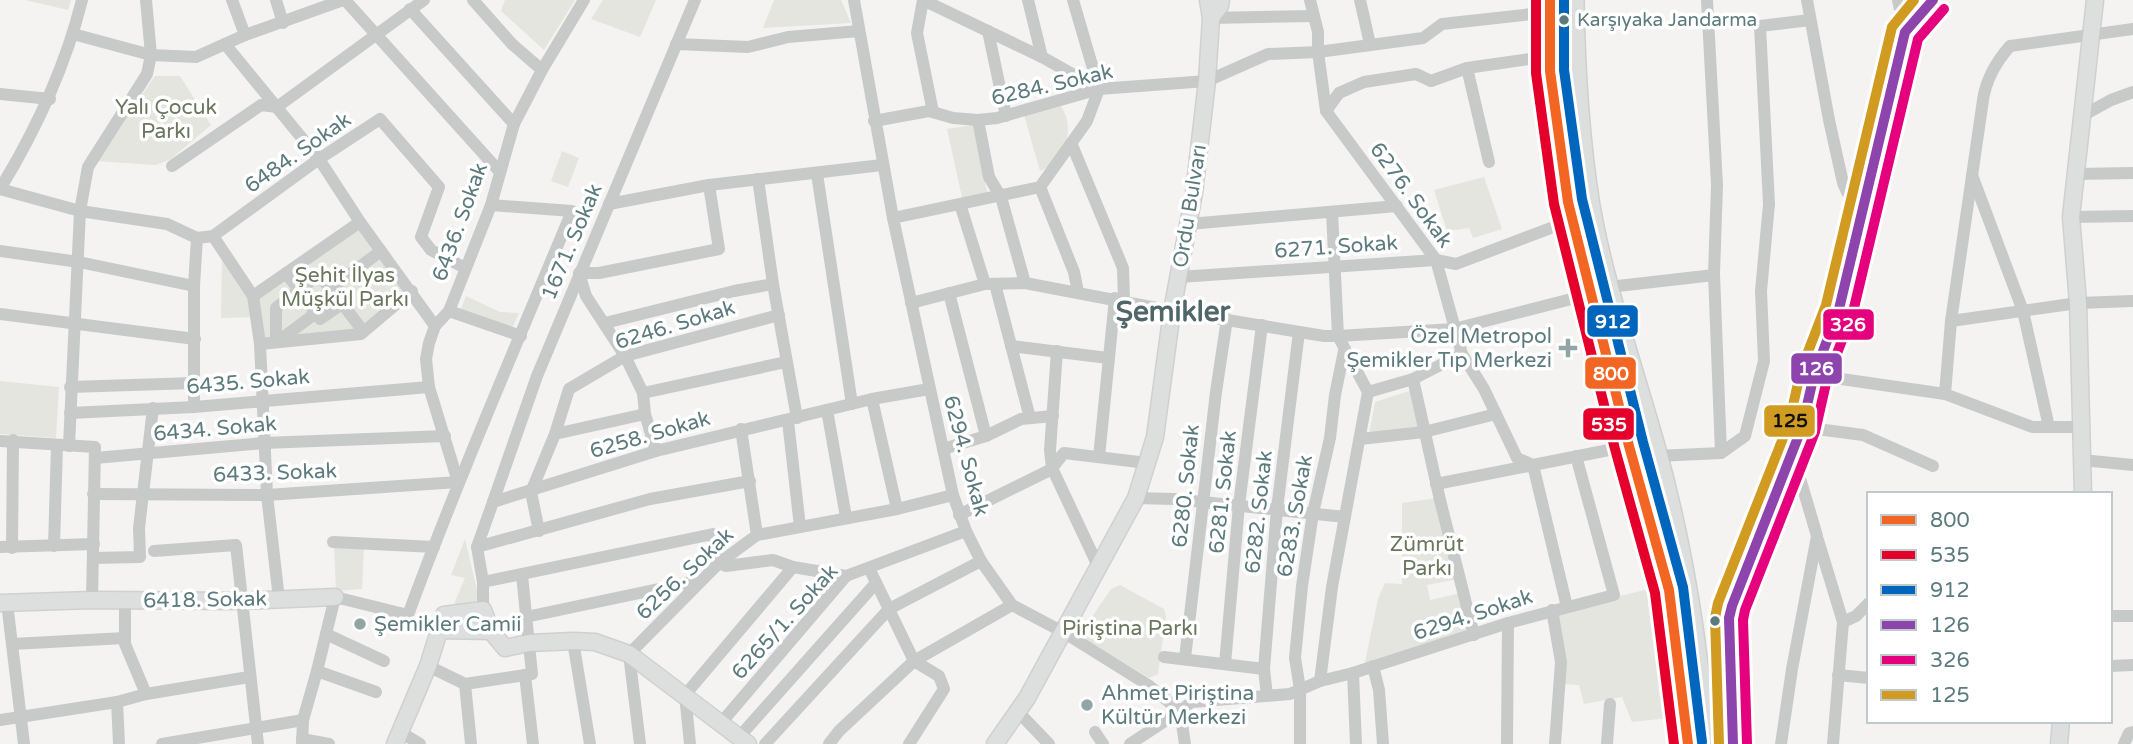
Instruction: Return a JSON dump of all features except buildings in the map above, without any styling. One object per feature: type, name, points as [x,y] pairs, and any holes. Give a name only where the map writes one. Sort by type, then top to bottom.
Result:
[{"type":"highway","points":[[1573,0],[1574,72],[1600,291],[1629,446],[1680,573]]},
{"type":"highway","points":[[1550,6],[1550,71],[1572,220],[1618,328],[1657,456],[1672,517],[1700,685],[1704,744]]},
{"type":"highway","points":[[1680,573],[1669,590],[1688,744]]},
{"type":"street","points":[[82,0],[50,99],[0,189],[80,211],[167,224],[197,238],[194,286],[194,407]]},
{"type":"street","points":[[54,546],[63,446],[70,413],[80,211],[88,167],[147,74],[151,55],[146,0]]},
{"type":"street","points":[[232,0],[245,35]]},
{"type":"street","points":[[276,0],[284,23]]},
{"type":"street","points":[[73,34],[151,55],[196,57],[245,35],[344,0],[499,171]]},
{"type":"street","points":[[172,166],[261,105],[277,107],[424,0]]},
{"type":"street","points":[[473,0],[512,44],[542,70]]},
{"type":"street","name":"6436. Sokak","points":[[458,482],[429,387],[426,359],[435,326],[449,310],[491,205],[514,124],[542,70],[584,0]]},
{"type":"street","name":"1671. Sokak","points":[[492,502],[537,376],[695,0]]},
{"type":"street","name":"6294. Sokak","points":[[854,0],[892,218],[953,495],[959,515],[981,561],[1012,605],[1063,632],[1148,685],[1180,711],[1192,702],[1290,694],[1320,681],[1508,623],[1615,595],[1576,456]]},
{"type":"street","points":[[933,112],[917,33],[923,0],[1042,57],[1099,89]]},
{"type":"street","points":[[1027,0],[1042,57]]},
{"type":"street","points":[[892,218],[1040,187],[1087,121],[1099,89],[1073,0]]},
{"type":"street","name":"Ordu Bulvarı","points":[[995,744],[1027,698],[1136,498],[1155,437],[1172,311],[1189,224],[1207,81],[1211,18],[1208,0]]},
{"type":"street","name":"Ordu Bulvarı","points":[[1211,18],[1221,0]]},
{"type":"street","name":"6276. Sokak","points":[[1310,0],[1318,32],[1326,111],[1436,260],[1462,354],[1484,389],[1517,458],[1533,465]]},
{"type":"street","points":[[1360,0],[1370,44]]},
{"type":"street","points":[[1707,0],[1717,185],[1714,275],[1721,453]]},
{"type":"street","points":[[1807,0],[1843,183],[1847,192],[1862,204]]},
{"type":"street","points":[[1733,744],[1729,618],[1802,427],[1814,375],[1839,309],[1905,32],[1898,0]]},
{"type":"street","points":[[1905,32],[1933,0]]},
{"type":"street","points":[[2083,492],[2078,303],[2071,217],[2095,0]]},
{"type":"street","name":"6284. Sokak","points":[[874,121],[929,111],[953,118],[978,120],[1006,116],[1099,89],[1207,81],[1268,54],[1318,52],[1423,38],[1442,24],[1550,6]]},
{"type":"street","points":[[411,9],[514,124]]},
{"type":"street","points":[[1211,18],[1313,16]]},
{"type":"street","points":[[1657,456],[1721,453],[1745,436],[1764,361],[1761,291],[1769,204],[1760,26],[1810,20]]},
{"type":"street","points":[[1945,394],[1951,321],[1984,89],[1996,62],[2010,46],[2133,29]]},
{"type":"street","points":[[676,44],[748,47],[788,37],[859,31]]},
{"type":"street","points":[[988,31],[1006,116]]},
{"type":"street","points":[[225,44],[319,159],[360,222],[435,326]]},
{"type":"street","points":[[1326,111],[1339,93],[1364,82],[1416,75],[1431,81],[1467,68],[1550,56]]},
{"type":"street","points":[[1467,68],[1489,162]]},
{"type":"street","points":[[2082,116],[2111,100],[2133,92]]},
{"type":"street","points":[[0,94],[50,99]]},
{"type":"street","name":"6484. Sokak","points":[[197,238],[213,236],[319,159],[380,119],[439,187],[421,237],[431,250],[465,268]]},
{"type":"street","points":[[978,120],[989,177],[1001,197],[1025,283]]},
{"type":"street","points":[[1072,145],[1122,268],[1120,299],[1108,358],[1099,457]]},
{"type":"street","points":[[608,205],[709,185],[882,165]]},
{"type":"street","points":[[2075,174],[2133,173]]},
{"type":"street","points":[[817,174],[852,404]]},
{"type":"street","points":[[1972,174],[2023,311],[2049,427]]},
{"type":"street","points":[[758,179],[786,362],[800,527]]},
{"type":"street","points":[[656,451],[645,414],[643,393],[625,356],[586,296],[579,274],[599,273],[719,249],[709,185]]},
{"type":"street","points":[[1040,187],[1074,272],[1078,292]]},
{"type":"street","points":[[960,204],[1011,346],[1030,418]]},
{"type":"street","points":[[333,542],[433,547],[572,211],[491,205]]},
{"type":"street","points":[[1189,224],[1397,206]]},
{"type":"street","points":[[1320,681],[1332,587],[1368,392],[1338,336],[1332,212]]},
{"type":"street","points":[[2071,217],[2133,216]]},
{"type":"street","name":"6271. Sokak","points":[[1179,277],[1436,260],[1456,264],[1572,220]]},
{"type":"street","points":[[253,296],[360,222]]},
{"type":"street","points":[[213,236],[253,296],[260,344],[267,495],[279,599]]},
{"type":"street","points":[[0,251],[79,262],[194,286]]},
{"type":"street","points":[[331,289],[382,251]]},
{"type":"street","points":[[286,273],[320,319],[342,304]]},
{"type":"street","points":[[276,342],[276,308],[319,275],[363,331]]},
{"type":"street","points":[[911,303],[990,284],[1025,283],[1172,311],[1338,336],[1454,329],[1600,291],[1714,275]]},
{"type":"street","points":[[605,323],[773,284]]},
{"type":"street","points":[[260,344],[361,334],[412,291]]},
{"type":"street","points":[[949,293],[986,436]]},
{"type":"street","points":[[1951,321],[2078,303],[2133,301]]},
{"type":"street","points":[[449,310],[521,336]]},
{"type":"street","points":[[276,342],[316,313]]},
{"type":"street","points":[[0,314],[195,339]]},
{"type":"street","name":"6246. Sokak","points":[[531,492],[555,434],[569,389],[625,356],[779,315]]},
{"type":"street","points":[[256,317],[276,318]]},
{"type":"street","name":"6280. Sokak","points":[[1185,658],[1227,319]]},
{"type":"street","name":"6281. Sokak","points":[[1225,664],[1239,505],[1262,325]]},
{"type":"street","name":"6282. Sokak","points":[[1267,696],[1264,669],[1277,509],[1299,332]]},
{"type":"street","points":[[1011,346],[1108,358]]},
{"type":"street","points":[[1057,351],[1052,468],[1098,566]]},
{"type":"street","name":"6283. Sokak","points":[[1300,744],[1300,689],[1295,658],[1302,586],[1313,513],[1330,438],[1335,395],[1345,351]]},
{"type":"street","points":[[1368,392],[1413,379],[1462,354]]},
{"type":"street","points":[[643,393],[786,362]]},
{"type":"street","points":[[1814,375],[1945,394],[2032,427],[2081,427]]},
{"type":"street","points":[[1413,379],[1474,635]]},
{"type":"street","points":[[70,387],[194,383]]},
{"type":"street","name":"6435. Sokak","points":[[70,413],[194,407],[429,387]]},
{"type":"street","name":"6258. Sokak","points":[[492,502],[656,451],[741,429],[929,389]]},
{"type":"street","points":[[872,399],[897,509]]},
{"type":"street","points":[[94,558],[140,557],[139,528],[153,408]]},
{"type":"street","points":[[827,410],[846,517]]},
{"type":"street","points":[[555,434],[645,414]]},
{"type":"street","points":[[1360,439],[1424,432],[1496,414]]},
{"type":"street","points":[[943,449],[986,436],[1021,419],[1053,416]]},
{"type":"street","points":[[1802,427],[1863,435],[1933,466]]},
{"type":"street","points":[[741,429],[757,535]]},
{"type":"street","name":"6434. Sokak","points":[[95,458],[264,443],[445,436]]},
{"type":"street","points":[[92,600],[94,558],[95,447],[7,441],[6,547],[94,544]]},
{"type":"street","points":[[1436,484],[1629,446]]},
{"type":"street","points":[[1792,451],[1843,622],[1833,744]]},
{"type":"street","points":[[959,515],[1052,468],[1064,453],[1147,463]]},
{"type":"street","points":[[2082,460],[2133,465]]},
{"type":"street","points":[[1533,465],[1567,607]]},
{"type":"street","points":[[477,547],[650,499],[750,481]]},
{"type":"street","name":"6433. Sokak","points":[[93,494],[267,495],[458,482]]},
{"type":"street","points":[[531,492],[539,531]]},
{"type":"street","name":"6256. Sokak","points":[[629,654],[719,563],[757,535],[897,509],[953,495]]},
{"type":"street","points":[[1136,498],[1345,516]]},
{"type":"street","points":[[492,502],[477,547],[483,582],[483,610],[491,631],[505,648],[529,643],[595,642],[629,654],[744,740],[876,583]]},
{"type":"street","name":"6265/1. Sokak","points":[[721,723],[846,576],[966,531]]},
{"type":"street","points":[[483,582],[713,534],[719,563],[726,566],[773,560],[793,567],[846,576]]},
{"type":"street","points":[[1781,744],[1817,536]]},
{"type":"street","points":[[154,551],[236,545],[258,744]]},
{"type":"street","name":"6418. Sokak","points":[[4,603],[92,600],[241,601],[335,597],[408,615],[433,547]]},
{"type":"street","points":[[765,744],[889,609],[981,561]]},
{"type":"street","points":[[690,744],[685,695],[793,567]]},
{"type":"street","points":[[869,568],[914,661],[939,676],[944,689],[909,744]]},
{"type":"street","points":[[1656,590],[1680,573]]},
{"type":"street","points":[[428,666],[464,684],[532,674],[522,575]]},
{"type":"street","points":[[526,617],[702,579]]},
{"type":"street","points":[[329,744],[302,743],[303,720],[335,597]]},
{"type":"street","points":[[125,601],[125,644],[146,694]]},
{"type":"street","points":[[4,603],[12,643],[24,744]]},
{"type":"street","points":[[829,744],[839,731],[914,661],[1012,605]]},
{"type":"street","points":[[1843,622],[1856,616],[1867,605]]},
{"type":"street","points":[[419,744],[397,738],[428,666],[444,615],[483,610]]},
{"type":"street","points":[[1552,610],[1561,662],[1555,744]]},
{"type":"street","points":[[2112,616],[2133,616]]},
{"type":"street","points":[[1507,744],[1508,623]]},
{"type":"street","points":[[440,630],[491,631]]},
{"type":"street","points":[[326,634],[384,661]]},
{"type":"street","points":[[12,643],[125,638]]},
{"type":"street","points":[[573,641],[590,744]]},
{"type":"street","points":[[629,654],[640,744]]},
{"type":"street","points":[[1164,657],[1264,669]]},
{"type":"street","points":[[2112,666],[2133,665]]},
{"type":"street","points":[[1373,666],[1383,744]]},
{"type":"street","points":[[317,671],[376,692]]},
{"type":"street","points":[[1353,673],[1356,744]]},
{"type":"street","points":[[525,675],[533,744]]},
{"type":"street","points":[[1838,675],[1867,678]]},
{"type":"street","points":[[0,676],[15,676]]},
{"type":"street","points":[[0,720],[117,702],[146,694],[249,677]]},
{"type":"street","points":[[464,684],[471,744]]},
{"type":"street","name":"Ordu Bulvarı","points":[[1008,744],[1024,718],[1027,698]]},
{"type":"street","points":[[117,702],[119,744]]},
{"type":"street","points":[[1607,744],[1610,704]]},
{"type":"street","points":[[1130,744],[1180,711],[1185,744]]},
{"type":"street","points":[[1024,718],[1049,744]]},
{"type":"street","points":[[162,744],[303,720]]},
{"type":"street","points":[[2059,744],[2060,723]]},
{"type":"street","points":[[1095,732],[1103,744]]},
{"type":"street","points":[[2124,744],[2129,733],[2133,732]]},
{"type":"green space","points":[[25,0],[71,0],[68,10]]},
{"type":"green space","points":[[505,0],[575,0],[544,50],[501,11]]},
{"type":"green space","points":[[603,0],[656,0],[640,37],[591,19]]},
{"type":"green space","points":[[774,0],[841,0],[851,23],[763,28]]},
{"type":"green space","name":"Yalı Çocuk Parkı","points":[[155,76],[180,76],[211,125],[171,159],[156,165],[96,161]]},
{"type":"green space","points":[[1060,105],[1068,123],[1066,142],[1056,159],[1040,171],[1024,115]]},
{"type":"green space","points":[[973,125],[988,196],[963,202],[947,129]]},
{"type":"green space","points":[[562,151],[579,158],[568,187],[551,181]]},
{"type":"green space","points":[[1484,177],[1502,229],[1473,238],[1469,228],[1447,231],[1434,190]]},
{"type":"green space","name":"Şehit İlyas Müşkül Parkı","points":[[360,222],[412,291],[361,334],[260,344],[253,296]]},
{"type":"green space","points":[[222,255],[251,297],[254,317],[221,318]]},
{"type":"green space","points":[[466,296],[500,312],[519,313],[512,329],[460,311]]},
{"type":"green space","points":[[0,381],[59,387],[56,438],[0,434]]},
{"type":"green space","points":[[1412,390],[1420,427],[1369,435],[1375,402]]},
{"type":"green space","name":"Zümrüt Parkı","points":[[1437,498],[1458,579],[1427,585],[1430,600],[1461,593],[1469,633],[1364,667],[1378,599],[1385,583],[1402,584],[1402,503]]},
{"type":"green space","points":[[465,539],[479,598],[470,607],[454,604],[465,578],[451,575]]},
{"type":"green space","points":[[334,545],[364,546],[362,589],[336,591]]},
{"type":"green space","name":"Piriştina Parkı","points":[[1120,585],[1164,609],[1166,617],[1158,674],[1149,678],[1086,640],[1083,630],[1111,589]]},
{"type":"green space","points":[[1653,588],[1668,718],[1632,722],[1622,697],[1584,704],[1579,685],[1562,684],[1554,612]]},
{"type":"transit line","name":"535","points":[[1536,0],[1536,73],[1554,204],[1615,449],[1655,593],[1674,744]]},
{"type":"transit line","name":"800","points":[[1550,0],[1550,71],[1568,202],[1629,446],[1669,590],[1688,744]]},
{"type":"transit line","name":"912","points":[[1564,0],[1564,70],[1582,199],[1643,442],[1683,587],[1702,742]]},
{"type":"transit line","name":"125","points":[[1719,744],[1715,618],[1718,603],[1789,423],[1801,370],[1826,305],[1892,27],[1914,0]]},
{"type":"transit line","name":"126","points":[[1733,744],[1729,618],[1732,606],[1802,427],[1814,375],[1839,309],[1905,32],[1933,0]]},
{"type":"transit line","name":"326","points":[[1747,744],[1743,620],[1745,610],[1815,432],[1827,379],[1853,312],[1918,39],[1944,9]]},
{"type":"place","name":"Karşıyaka Jandarma","points":[[1564,20]]},
{"type":"place","name":"Özel Metropol Şemikler Tıp Merkezi","points":[[1568,348]]},
{"type":"place","name":"Şemikler Camii","points":[[360,624]]},
{"type":"place","name":"Ahmet Piriştina Kültür Merkezi","points":[[1087,705]]},
{"type":"district","name":"Şemikler","points":[[1173,312]]}]
